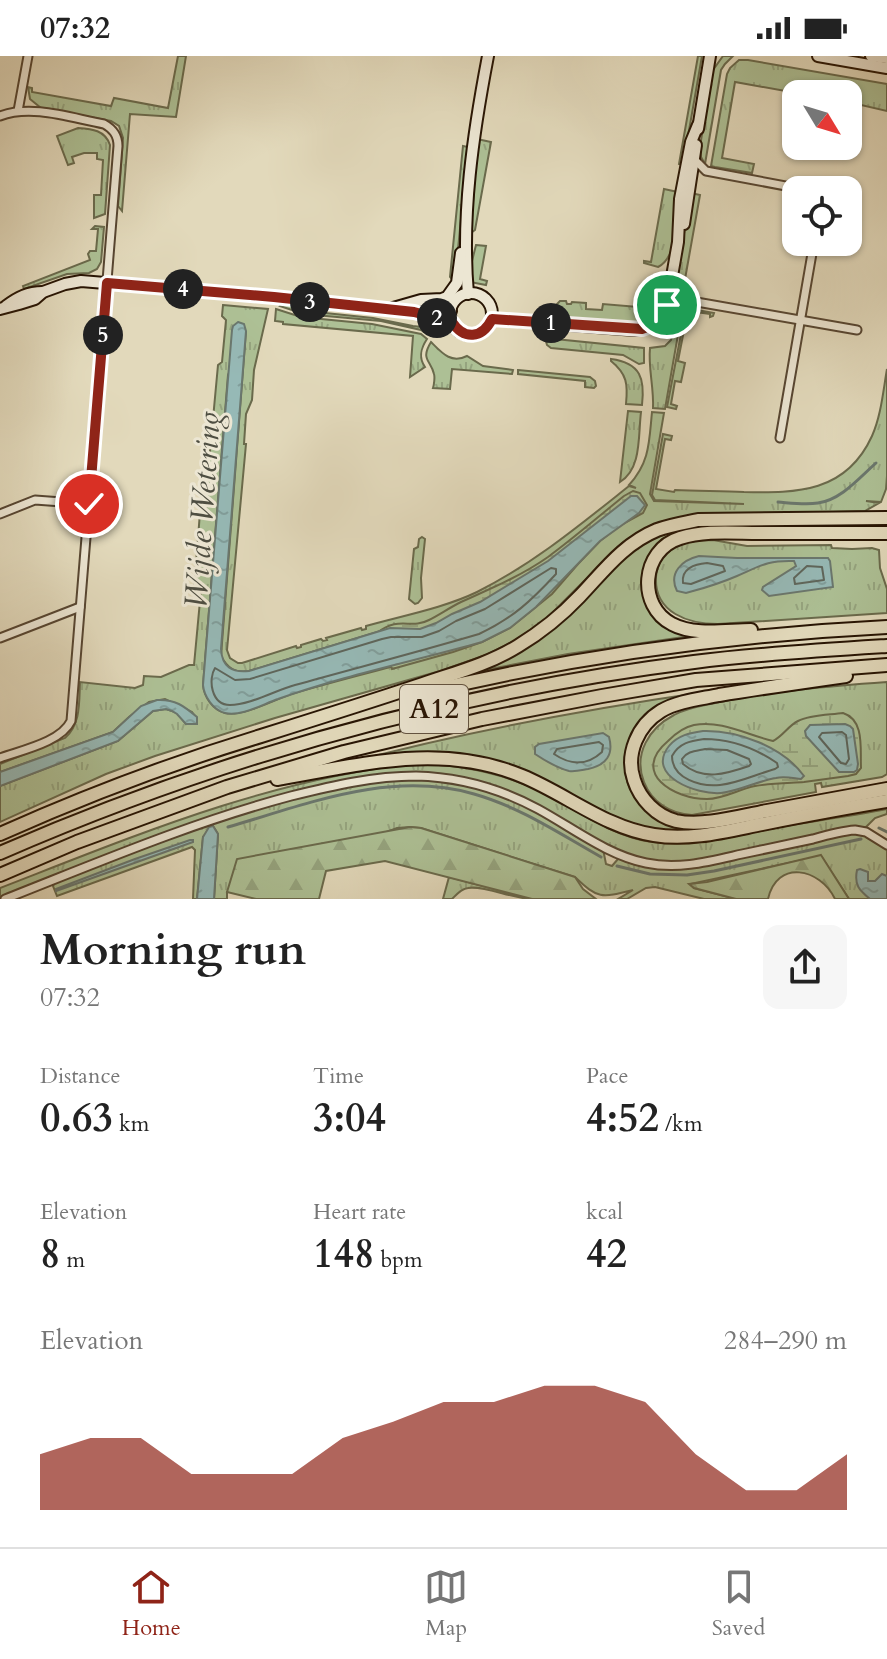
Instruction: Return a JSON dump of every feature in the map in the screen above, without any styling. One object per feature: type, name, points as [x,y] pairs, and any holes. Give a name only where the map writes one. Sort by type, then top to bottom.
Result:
[{"type":"highway","name":"A12","points":[[0,834],[178,762],[479,665],[511,650],[559,617],[615,557],[633,543],[675,524],[698,520],[887,518]]},
{"type":"highway","name":"A12","points":[[850,629],[705,631],[681,628],[670,623],[655,608],[648,589],[650,567],[660,550],[677,538],[707,533],[887,533]]},
{"type":"highway","name":"A12","points":[[324,717],[439,688],[555,666],[715,641],[887,627]]},
{"type":"highway","name":"A12","points":[[0,853],[162,789],[335,733],[437,708],[579,680],[695,662],[887,646]]},
{"type":"highway","name":"A12","points":[[0,875],[77,842],[227,787],[344,752],[533,708],[696,680],[887,667]]},
{"type":"highway","name":"A12","points":[[887,667],[689,701],[671,707],[652,717],[642,728],[635,740],[631,763],[634,780],[643,799],[661,814],[685,822],[720,820],[887,789]]},
{"type":"highway","name":"A12","points":[[227,787],[383,760],[441,757],[496,767],[546,787],[620,826],[651,835],[677,837],[887,801]]},
{"type":"street","points":[[18,111],[28,56]]},
{"type":"street","points":[[468,294],[470,174],[488,56]]},
{"type":"street","points":[[678,242],[692,178],[710,56]]},
{"type":"street","points":[[818,56],[887,58]]},
{"type":"street","points":[[864,59],[887,68]]},
{"type":"street","points":[[0,116],[18,111],[37,112],[104,124],[113,130],[118,146],[71,721],[58,736],[0,758]]},
{"type":"street","points":[[492,319],[635,330],[650,326],[661,318],[678,242],[680,199],[691,142],[698,125]]},
{"type":"street","points":[[694,159],[706,171],[782,185]]},
{"type":"street","points":[[692,178],[706,171]]},
{"type":"street","points":[[387,310],[421,300],[442,299],[452,293],[457,283],[467,223]]},
{"type":"street","points":[[780,438],[812,256]]},
{"type":"street","points":[[3,308],[27,302],[43,292],[74,282],[274,297],[387,310],[414,312],[428,309],[451,316],[462,333],[473,335],[484,331],[492,319],[491,308],[484,298],[474,294],[455,301],[451,316]]},
{"type":"street","points":[[668,297],[800,328],[857,330]]},
{"type":"street","points":[[0,514],[35,500],[89,504]]},
{"type":"street","points":[[0,638],[80,607]]},
{"type":"street","points":[[5,899],[188,828],[252,807],[325,787],[391,777],[440,778],[499,792],[537,808],[615,853],[646,863],[681,866],[707,862],[848,830],[866,832],[887,845]]},
{"type":"green space","points":[[178,56],[186,56],[176,117],[130,114],[122,211],[118,206],[123,138],[119,126],[111,121],[41,108],[30,99],[28,87],[32,88],[32,92],[111,106],[114,98],[168,108]]},
{"type":"green space","points":[[698,56],[702,56],[683,165],[679,164]]},
{"type":"green space","points":[[723,56],[733,56],[721,70],[705,164],[700,146],[713,70]]},
{"type":"green space","points":[[739,60],[748,60],[887,84],[887,111],[862,105],[862,80],[782,80],[782,90],[735,82],[722,158],[754,164],[752,173],[711,166],[730,68]]},
{"type":"green space","points":[[78,128],[101,133],[110,145],[105,214],[94,218],[94,195],[101,195],[103,160],[97,159],[97,153],[84,153],[72,157],[74,163],[68,165],[57,136]]},
{"type":"green space","points":[[477,139],[491,142],[475,230],[471,233]]},
{"type":"green space","points":[[463,146],[468,147],[453,280],[450,277]]},
{"type":"green space","points":[[664,189],[678,192],[677,222],[670,254],[658,267],[644,261],[651,262]]},
{"type":"green space","points":[[691,193],[700,195],[682,296],[674,292]]},
{"type":"green space","points":[[95,226],[104,227],[101,262],[97,269],[89,273],[67,274],[24,289],[23,286],[90,260],[90,251],[96,251],[98,229],[92,229]]},
{"type":"green space","points":[[476,245],[486,246],[480,279],[487,281],[486,285],[470,282]]},
{"type":"green space","points":[[653,275],[667,277],[658,309],[649,320],[631,325],[549,318],[560,301],[567,304],[586,303],[586,309],[602,310],[603,304],[638,307],[643,304],[645,294],[649,295],[650,290],[646,289]]},
{"type":"green space","points":[[223,305],[268,309],[254,370],[252,400],[246,414],[246,444],[227,650],[230,658],[238,663],[451,603],[517,569],[629,486],[636,488],[629,485],[645,460],[652,412],[664,413],[650,494],[654,501],[744,504],[655,500],[652,495],[663,434],[672,436],[671,440],[665,439],[656,489],[674,492],[783,492],[818,486],[848,469],[861,455],[878,420],[887,369],[886,489],[881,502],[866,501],[879,503],[865,511],[701,516],[654,524],[622,543],[545,620],[516,640],[486,655],[155,756],[106,774],[0,822],[0,786],[118,741],[153,711],[172,711],[186,724],[194,715],[165,699],[149,702],[113,732],[0,772],[0,764],[65,738],[74,726],[78,712],[80,682],[135,688],[143,685],[144,676],[161,677],[194,665],[201,590],[194,589],[203,474],[208,473],[218,365],[222,362],[226,320],[222,316]],"holes":[[[246,331],[221,656],[232,669],[249,671],[380,631],[413,661],[291,694],[240,713],[225,713],[207,698],[203,685],[228,375]]]},
{"type":"green space","points":[[280,306],[306,311],[373,318],[431,328],[427,334],[381,321],[304,314]]},
{"type":"green space","points":[[686,308],[714,313],[710,317],[710,314],[696,312],[692,321],[686,320],[678,361],[685,363],[681,382],[675,381],[671,404],[677,406],[676,409],[667,407]]},
{"type":"green space","points":[[276,309],[301,317],[372,324],[421,334],[427,339],[421,353],[425,367],[410,377],[413,336],[283,324],[275,321]]},
{"type":"green space","points":[[674,329],[679,329],[665,409],[653,408],[650,348],[665,346],[671,340]]},
{"type":"green space","points":[[545,338],[644,348],[644,363],[639,364],[623,355],[551,348]]},
{"type":"green space","points":[[431,342],[451,358],[467,356],[483,366],[513,370],[512,374],[452,369],[450,389],[433,388],[433,369],[426,356]]},
{"type":"green space","points":[[611,359],[635,368],[643,387],[642,405],[626,404],[625,380]]},
{"type":"green space","points":[[518,370],[590,377],[596,386],[585,387],[585,381],[518,374]]},
{"type":"green space","points":[[628,411],[641,412],[639,441],[632,469],[620,482]]},
{"type":"green space","points":[[633,491],[640,493],[647,505],[643,513],[600,541],[552,594],[510,628],[482,642],[392,669],[377,633],[392,625],[422,623],[527,570],[558,550]]},
{"type":"green space","points":[[861,521],[861,526],[719,525],[682,529],[661,541],[650,555],[650,605],[697,635],[568,654],[464,674],[503,659],[622,556],[645,541],[687,525]]},
{"type":"green space","points":[[422,537],[425,539],[422,598],[415,604],[409,599],[414,549]]},
{"type":"green space","points":[[713,540],[747,546],[831,545],[832,548],[879,550],[880,568],[887,589],[887,613],[718,624],[685,619],[667,608],[661,600],[656,577],[659,565],[668,552],[681,545]]},
{"type":"green space","points":[[887,682],[887,774],[882,777],[822,787],[821,783],[815,784],[816,792],[692,815],[663,806],[644,782],[641,762],[646,743],[657,727],[674,715],[699,706],[779,692]]},
{"type":"green space","points":[[705,692],[635,730],[628,745],[625,760],[629,787],[645,809],[657,818],[672,826],[883,795],[711,830],[666,833],[626,824],[487,760],[343,764],[523,723]]},
{"type":"green space","points":[[843,713],[855,722],[860,736],[861,768],[856,774],[755,786],[707,799],[694,798],[670,789],[655,773],[653,764],[657,753],[690,726],[724,726],[773,741],[803,719]]},
{"type":"green space","points":[[413,764],[465,768],[499,776],[532,787],[616,832],[658,843],[710,841],[887,809],[887,814],[875,818],[864,829],[706,861],[669,864],[641,860],[610,847],[528,801],[437,775],[362,778],[163,836],[0,899],[0,888],[203,812],[307,782]]},
{"type":"green space","points":[[415,778],[476,788],[524,805],[603,849],[606,864],[612,866],[622,858],[661,868],[849,833],[864,834],[887,848],[887,899],[849,899],[821,856],[690,884],[694,888],[736,899],[704,899],[655,887],[646,888],[627,899],[618,899],[633,890],[601,895],[575,877],[410,827],[397,828],[227,892],[227,899],[214,899],[218,834],[213,826],[203,837],[197,899],[193,899],[195,850],[192,847],[57,896],[53,886],[55,882],[187,830],[292,798],[373,781]]},
{"type":"green space","points":[[410,827],[575,877],[583,889],[596,899],[532,899],[385,861],[326,871],[319,899],[256,899],[227,892],[237,859]]},
{"type":"green space","points":[[821,855],[849,899],[835,899],[819,880],[799,872],[780,878],[768,899],[736,899],[689,884],[707,882]]},
{"type":"green space","points":[[449,877],[532,899],[468,888],[452,899],[443,899]]},
{"type":"water","points":[[238,322],[244,324],[246,331],[221,649],[223,660],[233,670],[249,671],[390,628],[420,629],[436,623],[480,602],[548,561],[631,496],[637,496],[645,505],[639,513],[600,541],[536,607],[510,628],[482,642],[329,683],[245,712],[225,713],[210,702],[203,685],[232,330]]},
{"type":"water","points":[[699,556],[828,558],[833,587],[769,596],[762,590],[763,587],[796,566],[794,561],[785,561],[764,564],[686,593],[677,591],[674,578],[678,568]]},
{"type":"water","points":[[157,700],[174,702],[183,707],[197,717],[197,724],[186,724],[177,714],[166,709],[153,711],[118,741],[0,786],[0,772],[113,732],[141,706]]},
{"type":"water","points":[[845,724],[853,729],[858,764],[854,772],[839,772],[806,736],[805,731],[810,725]]},
{"type":"water","points":[[703,731],[717,731],[759,742],[784,757],[804,776],[801,779],[769,779],[721,793],[688,787],[669,775],[663,757],[676,739]]},
{"type":"water","points":[[603,733],[609,737],[609,754],[604,762],[594,767],[569,771],[535,754],[535,747],[539,744]]},
{"type":"water","points":[[213,826],[218,834],[214,899],[197,899],[203,837]]},
{"type":"water","points":[[190,840],[193,842],[56,891],[56,889]]},
{"type":"water","points":[[857,870],[868,872],[868,881],[875,881],[882,874],[887,876],[887,899],[870,899],[863,893],[856,880]]},
{"type":"waterway","points":[[778,502],[808,504],[834,498],[876,463]]},
{"type":"waterway","points":[[228,827],[350,793],[411,786],[443,788],[474,794],[507,806],[601,857]]},
{"type":"waterway","points":[[879,828],[887,832]]},
{"type":"waterway","points":[[617,866],[650,874],[687,875],[861,839]]},
{"type":"route","points":[[89,504],[107,283],[414,312],[452,322],[458,330],[468,335],[484,331],[492,319],[642,329],[661,318],[667,305]]},
{"type":"water label","name":"Wijde Wetering","points":[[203,510]]}]
